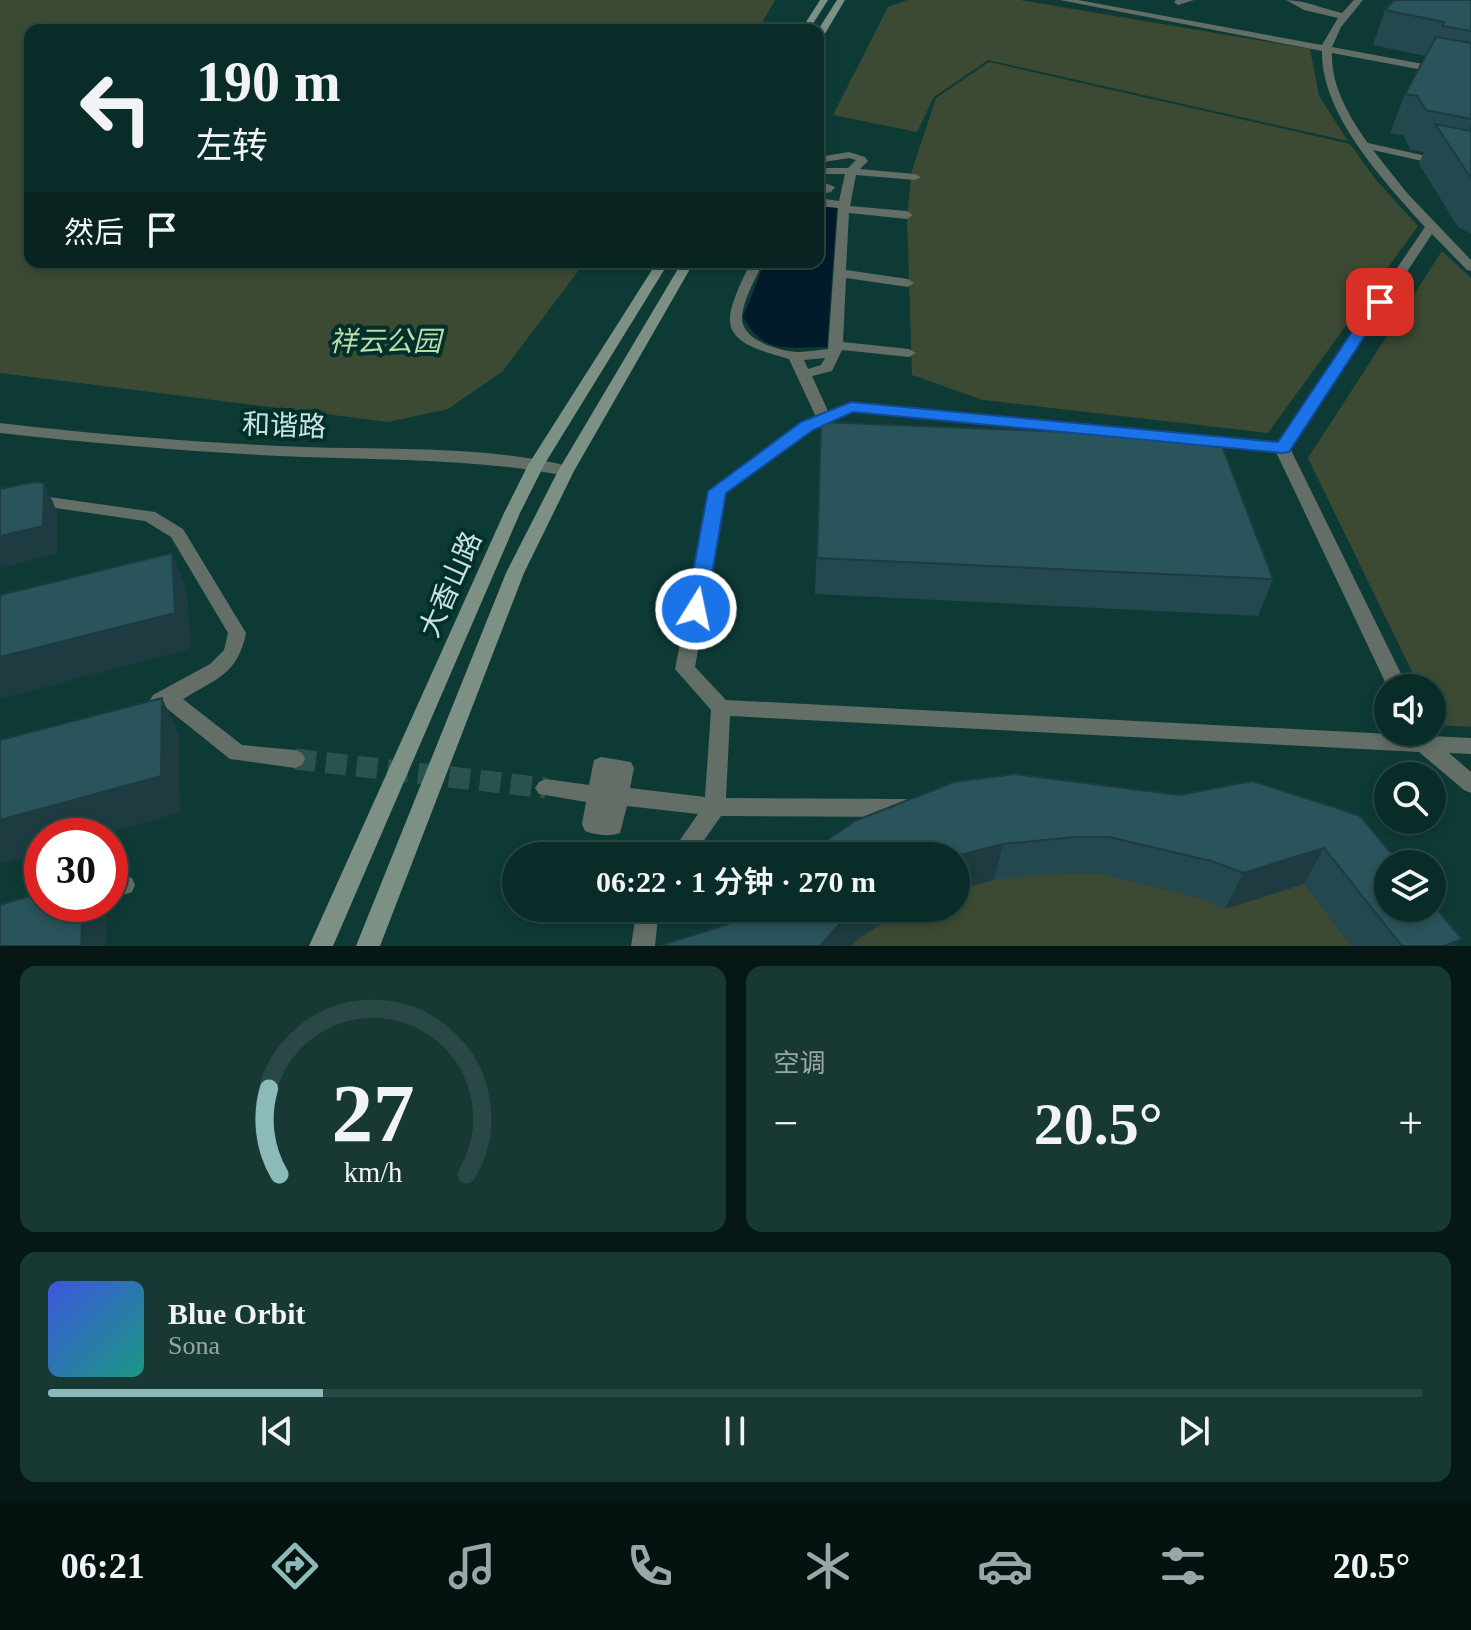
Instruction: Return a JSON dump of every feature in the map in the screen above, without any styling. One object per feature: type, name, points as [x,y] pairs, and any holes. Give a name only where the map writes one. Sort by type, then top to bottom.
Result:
[{"type":"main road","points":[[809,24],[824,0]]},
{"type":"main road","points":[[824,27],[841,0]]},
{"type":"main road","name":"大香山路","points":[[321,946],[512,513],[536,465],[659,268]]},
{"type":"main road","name":"大香山路","points":[[368,946],[515,573],[566,471],[684,268]]},
{"type":"street","points":[[1064,0],[1471,76]]},
{"type":"street","points":[[1178,2],[1190,0]]},
{"type":"street","points":[[1290,0],[1307,8],[1343,16]]},
{"type":"street","points":[[1359,0],[1343,16],[1326,47],[1327,69],[1334,95],[1389,179],[1471,267]]},
{"type":"street","points":[[1364,145],[1471,169]]},
{"type":"street","points":[[804,374],[827,368],[835,349],[844,207],[851,171]]},
{"type":"street","points":[[824,181],[851,171],[915,177]]},
{"type":"street","points":[[824,183],[847,191]]},
{"type":"street","points":[[824,203],[907,215]]},
{"type":"street","points":[[1282,448],[1431,226]]},
{"type":"street","points":[[754,268],[734,308],[734,325],[744,337],[761,348],[795,356],[835,349],[909,353]]},
{"type":"street","points":[[840,273],[908,283]]},
{"type":"street","points":[[795,356],[824,418]]},
{"type":"street","points":[[1282,448],[851,407],[807,426],[718,491],[685,669],[721,708],[1374,736]]},
{"type":"street","name":"和谐路","points":[[0,428],[133,443],[463,458],[566,471]]},
{"type":"street","points":[[1282,448],[1391,674]]},
{"type":"street","points":[[0,495],[149,516],[177,533],[237,633],[233,653],[217,669],[168,698],[138,706]]},
{"type":"street","points":[[168,698],[237,753],[295,759]]},
{"type":"street","points":[[690,842],[715,807],[721,708]]},
{"type":"street","points":[[1446,742],[1471,746]]},
{"type":"street","points":[[1430,746],[1471,784]]},
{"type":"street","points":[[546,788],[715,807],[892,809],[923,806]]},
{"type":"street","points":[[643,946],[646,922]]},
{"type":"green space","name":"祥云公园","points":[[0,0],[775,0],[761,24],[24,24],[24,268],[580,268],[503,371],[448,409],[388,422],[0,373]]},
{"type":"green space","points":[[907,0],[1020,0],[1310,49],[1319,96],[1348,141],[988,60],[934,97],[917,132],[833,115],[888,7]]},
{"type":"green space","points":[[989,62],[1350,144],[1376,180],[1418,226],[1268,433],[983,400],[912,375],[907,215],[912,170],[936,98]]},
{"type":"green space","points":[[1442,251],[1471,278],[1471,727],[1446,725],[1446,674],[1413,674],[1308,458]]},
{"type":"green space","points":[[1246,816],[1374,915],[1374,922],[1383,922],[1414,946],[745,946],[769,922],[970,922],[970,854]]},
{"type":"water","points":[[824,206],[837,207],[827,347],[789,348],[768,343],[759,338],[743,317],[763,268],[824,268]]},
{"type":"building","points":[[1394,0],[1471,0],[1471,31],[1385,10]]},
{"type":"building","points":[[1436,37],[1471,43],[1471,119],[1426,110],[1417,96],[1405,94]]},
{"type":"building","points":[[1435,124],[1471,131],[1471,178]]},
{"type":"building","points":[[821,422],[1219,438],[1273,579],[817,558]]},
{"type":"building","points":[[33,482],[44,483],[43,526],[0,536],[0,489]]},
{"type":"building","points":[[172,553],[175,613],[0,657],[0,595]]},
{"type":"building","points":[[162,698],[161,776],[0,820],[0,740]]},
{"type":"building","points":[[1015,774],[1179,795],[1252,781],[1360,816],[1388,850],[1374,850],[1374,911],[1324,848],[1243,873],[1211,861],[1109,837],[1003,844],[970,852],[970,842],[824,842],[855,821],[954,782]]},
{"type":"building","points":[[24,898],[24,922],[82,922],[81,946],[0,946],[0,905]]},
{"type":"building","points":[[1446,920],[1462,939],[1444,946],[1402,946],[1383,922]]},
{"type":"building","points":[[734,922],[843,922],[820,946],[659,946]]},
{"type":"tunnel","points":[[295,759],[546,788]]},
{"type":"route","points":[[696,609],[718,491],[807,426],[851,407],[1282,448],[1380,302]]}]
